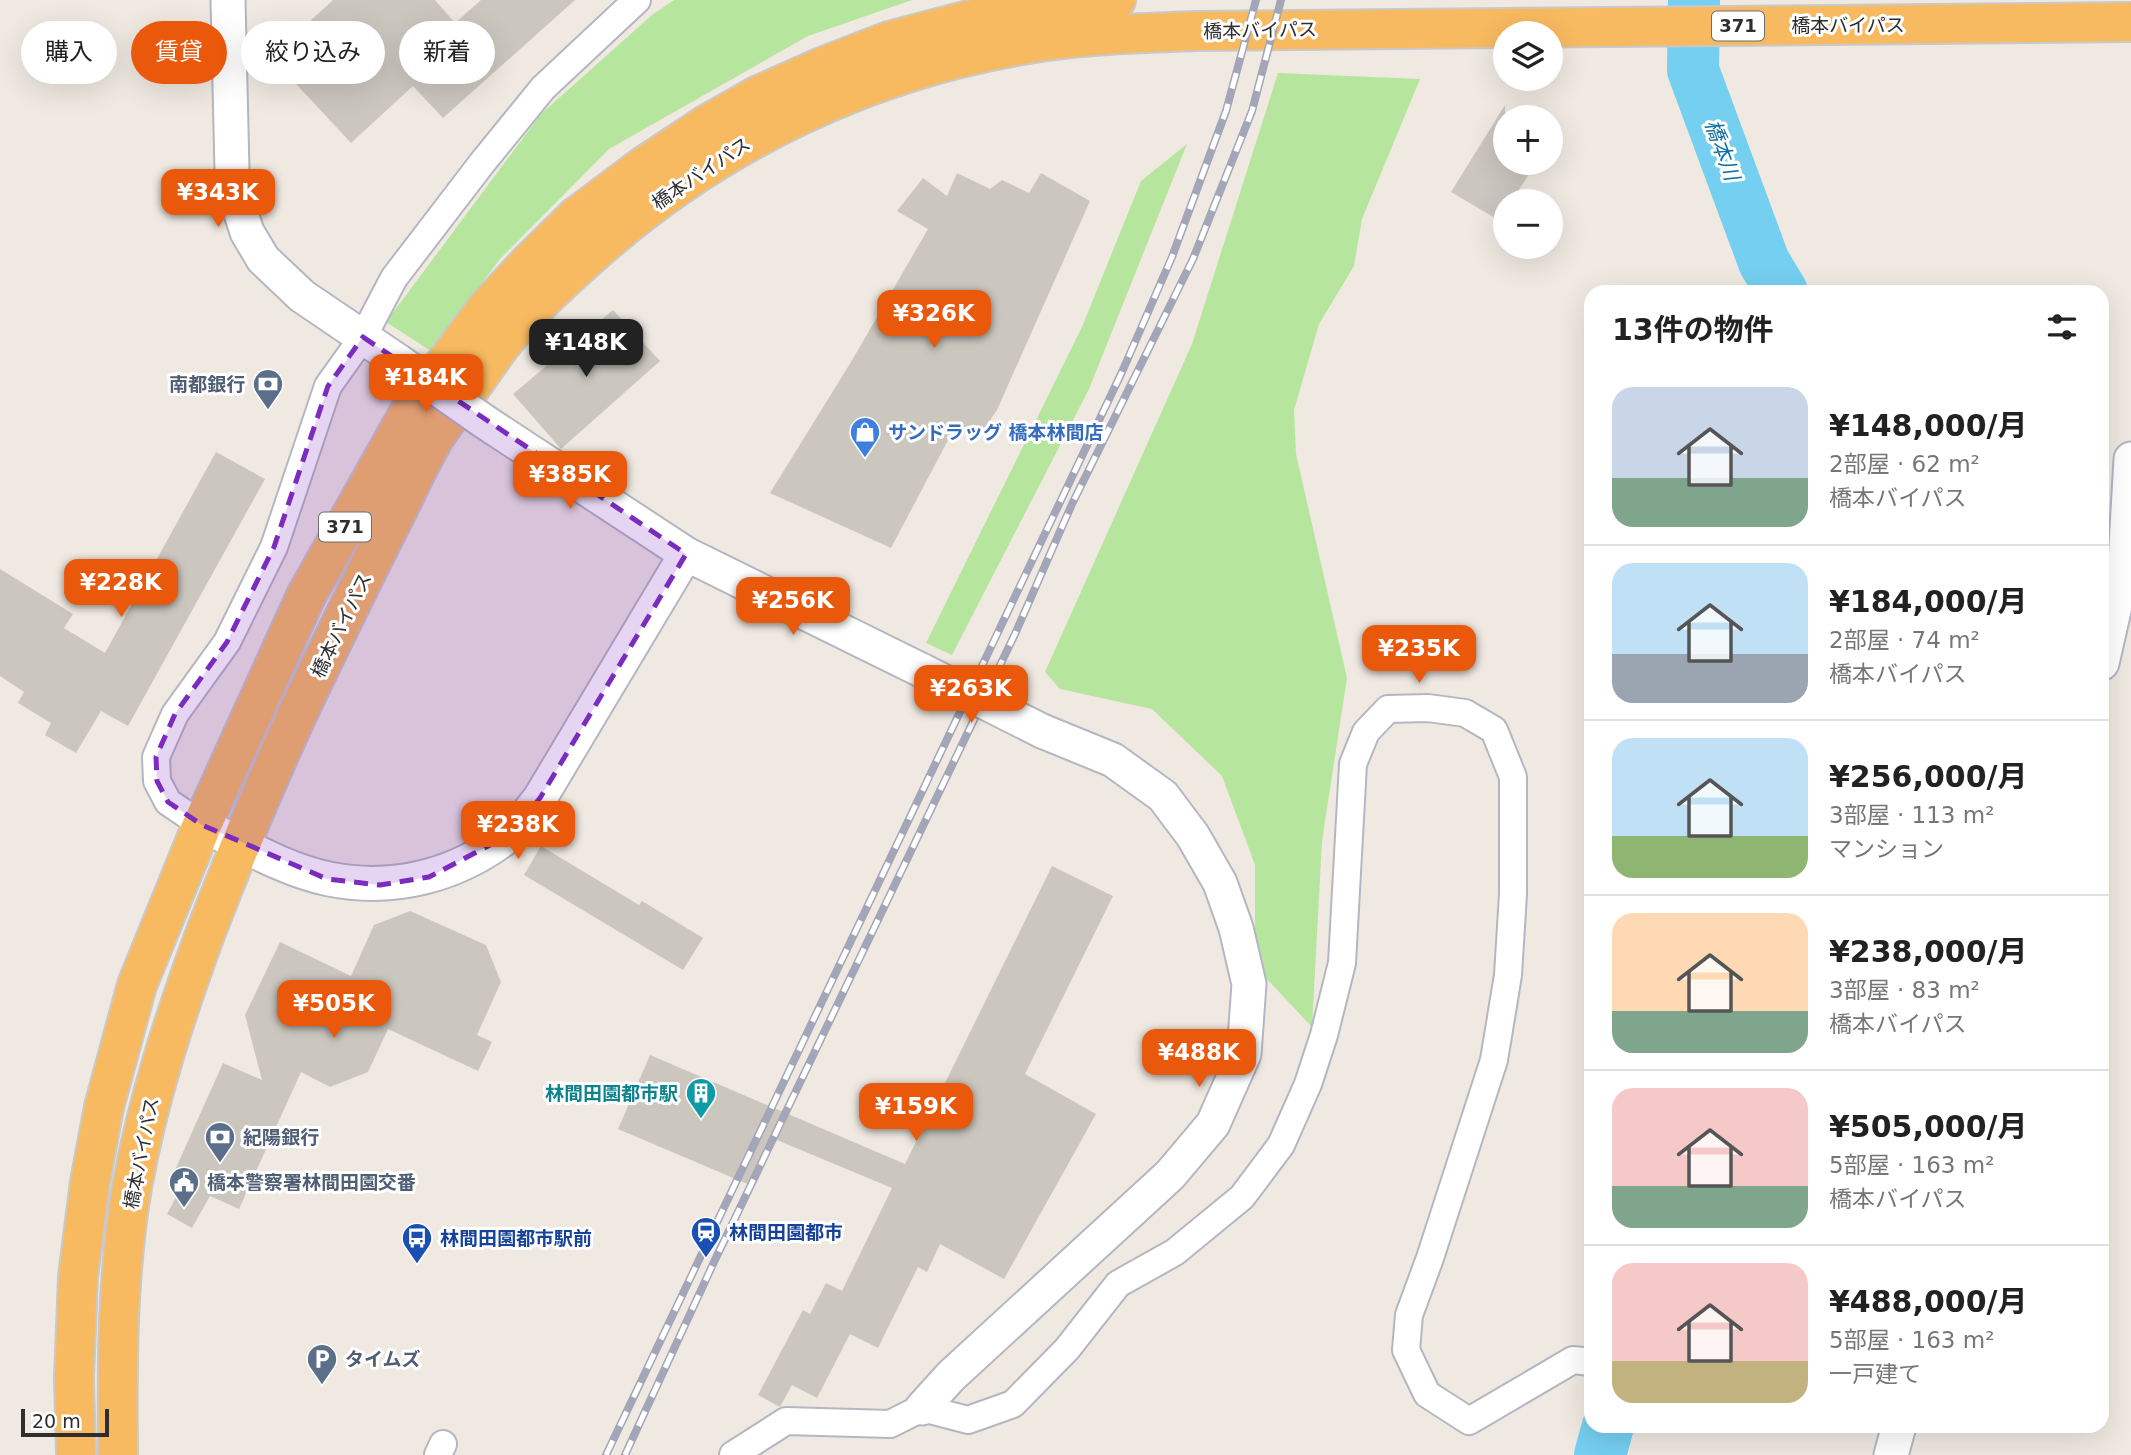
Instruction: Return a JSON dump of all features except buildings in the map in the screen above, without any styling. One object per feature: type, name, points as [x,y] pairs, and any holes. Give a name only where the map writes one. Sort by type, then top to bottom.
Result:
[{"type":"highway","name":"橋本バイパス","points":[[75,1455],[74,1378],[78,1277],[90,1182],[104,1107],[137,985],[202,825],[306,596],[411,411],[486,309],[528,262],[576,217],[644,166],[706,125],[757,96],[889,41],[969,20],[1042,7],[1116,0]]},
{"type":"highway","name":"橋本バイパス","points":[[118,1455],[122,1282],[131,1191],[146,1119],[173,1020],[240,842],[345,615],[435,436],[506,337],[554,288],[669,191],[766,130],[826,102],[904,74],[979,54],[1045,41],[1114,33],[2131,22]]},
{"type":"street","points":[[228,0],[232,171],[235,195],[247,232],[263,259],[302,296],[485,422],[686,554],[1042,730],[1113,760],[1163,796],[1194,836],[1220,883],[1236,928],[1249,984],[1244,1054],[1213,1124],[1170,1175],[951,1376],[922,1408],[890,1424],[786,1421],[733,1455]]},
{"type":"street","points":[[637,0],[543,88],[394,278],[363,337],[328,386],[274,547],[227,642],[175,714],[156,757],[157,781],[168,802],[202,825],[282,863],[327,879],[380,885],[429,877],[470,860],[510,834],[540,798],[686,554]]},
{"type":"street","points":[[2109,632],[2125,562],[2131,459]]},
{"type":"street","points":[[922,1408],[968,1420],[1013,1404],[1067,1349],[1118,1284],[1175,1252],[1242,1198],[1281,1145],[1308,1084],[1324,1035],[1342,962],[1353,764],[1366,732],[1388,709],[1428,708],[1465,713],[1494,730],[1513,776],[1513,894],[1508,975],[1494,1060],[1409,1315],[1406,1350],[1427,1394],[1469,1421],[1573,1360],[1584,1361]]},
{"type":"street","points":[[1891,1455],[1897,1433]]},
{"type":"highlighted area","points":[[363,337],[686,554],[540,798],[511,834],[429,877],[380,885],[327,879],[202,825],[168,802],[157,781],[156,757],[175,714],[227,642],[274,547],[328,386]]},
{"type":"green space","points":[[674,0],[912,0],[808,36],[609,149],[500,259],[431,351],[386,322],[541,114],[652,15]]},
{"type":"green space","points":[[1278,73],[1420,79],[1362,219],[1354,266],[1319,324],[1294,410],[1296,454],[1347,678],[1322,841],[1312,1027],[1266,978],[1255,934],[1255,865],[1222,776],[1152,709],[1060,689],[1045,672],[1192,344]]},
{"type":"green space","points":[[1187,144],[1089,389],[952,655],[926,643],[1082,327],[1141,181]]},
{"type":"waterway","name":"橋本川","points":[[1694,0],[1693,70],[1764,262],[1778,285]]},
{"type":"waterway","name":"橋本川","points":[[1600,1455],[1606,1433]]},
{"type":"railway","points":[[606,1455],[1122,372],[1172,257],[1226,111],[1256,0]]},
{"type":"railway","points":[[625,1455],[714,1262],[1015,634],[1072,504],[1193,259],[1252,111],[1281,0]]},
{"type":"place","name":"南都銀行","points":[[268,411]]},
{"type":"place","name":"サンドラッグ 橋本林間店","points":[[865,459]]},
{"type":"place","name":"林間田園都市駅","points":[[701,1120]]},
{"type":"place","name":"紀陽銀行","points":[[220,1164]]},
{"type":"place","name":"橋本警察署林間田園交番","points":[[184,1209]]},
{"type":"place","name":"林間田園都市","points":[[706,1259]]},
{"type":"place","name":"林間田園都市駅前","points":[[417,1265]]},
{"type":"place","name":"タイムズ","points":[[322,1386]]}]
